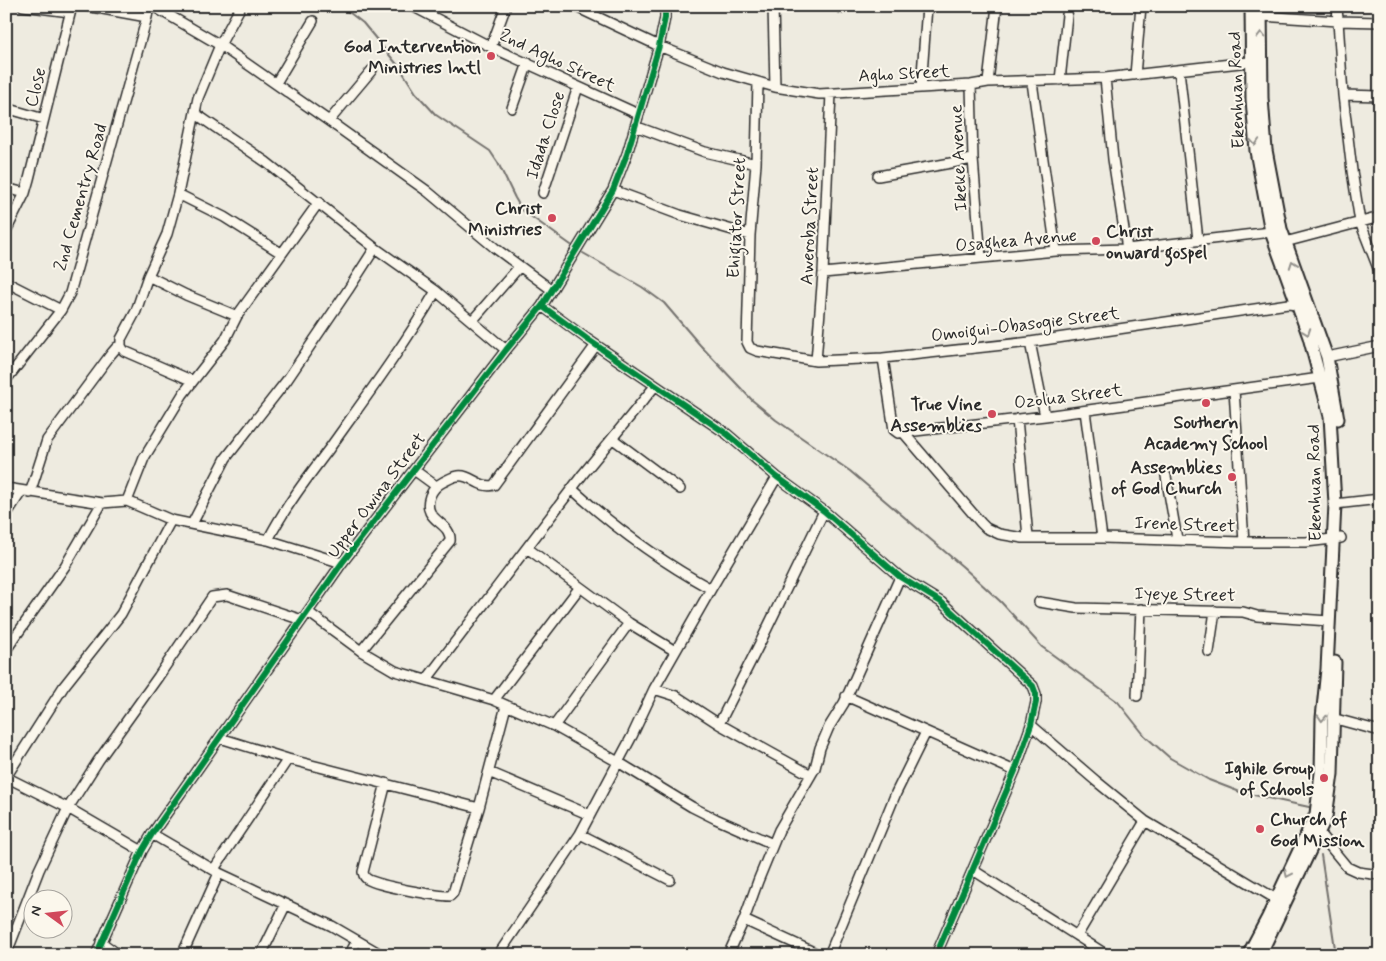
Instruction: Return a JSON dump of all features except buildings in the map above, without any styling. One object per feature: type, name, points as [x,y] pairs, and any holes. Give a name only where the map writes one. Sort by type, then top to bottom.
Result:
[{"type":"main road","name":"Ekenhuan Road","points":[[1251,6],[1266,150],[1281,229],[1328,357],[1338,416],[1338,538],[1332,774],[1326,817],[1260,955]]},
{"type":"main road","name":"Ekenhuan Road","points":[[1262,11],[1256,61],[1256,151],[1271,232],[1309,337],[1330,416],[1338,504]]},
{"type":"main road","name":"Ekenhuan Road","points":[[1248,955],[1316,814],[1322,773],[1322,718],[1329,621],[1338,538]]},
{"type":"street","points":[[23,6],[71,9]]},
{"type":"street","points":[[86,6],[147,17]]},
{"type":"street","name":"2nd Cementry Road","points":[[6,380],[61,310],[72,286],[149,6]]},
{"type":"street","points":[[153,6],[220,45],[276,83],[427,191],[519,267],[552,290]]},
{"type":"street","points":[[193,381],[124,350],[121,346],[121,339],[136,311],[148,276],[167,234],[178,194],[198,98],[220,45],[241,6]]},
{"type":"street","name":"2nd Agho Street","points":[[412,6],[491,47],[638,114]]},
{"type":"street","points":[[491,47],[506,6]]},
{"type":"street","name":"Agho Street","points":[[574,6],[659,46],[723,72],[775,86],[819,94],[971,85],[988,82],[1032,82],[1105,78],[1256,61]]},
{"type":"street","name":"Upper Owina Street","points":[[96,955],[142,851],[152,834],[342,563],[542,306],[613,190],[627,154],[659,46],[665,18],[665,6]]},
{"type":"street","points":[[773,6],[775,86]]},
{"type":"street","points":[[921,88],[927,6]]},
{"type":"street","points":[[988,82],[997,6]]},
{"type":"street","points":[[1060,80],[1068,6]]},
{"type":"street","points":[[1135,75],[1141,6]]},
{"type":"street","points":[[1337,6],[1343,95],[1360,222],[1380,273]]},
{"type":"street","name":"Close","points":[[6,231],[25,193],[71,9]]},
{"type":"street","points":[[1262,11],[1338,21],[1380,22]]},
{"type":"street","points":[[276,83],[313,21]]},
{"type":"street","points":[[512,108],[528,63]]},
{"type":"street","points":[[329,121],[372,70]]},
{"type":"street","points":[[1179,70],[1198,240]]},
{"type":"street","points":[[1105,78],[1113,159],[1128,249]]},
{"type":"street","name":"Ehigiator Street","points":[[757,350],[750,348],[747,342],[750,235],[756,164],[758,82]]},
{"type":"street","points":[[1032,82],[1056,251]]},
{"type":"street","name":"Ikeke Avenue","points":[[971,85],[973,159],[981,258]]},
{"type":"street","name":"Idada Close","points":[[543,193],[578,86]]},
{"type":"street","name":"Aweroba Street","points":[[816,361],[823,273],[831,93]]},
{"type":"street","points":[[1343,95],[1380,96]]},
{"type":"street","points":[[6,108],[44,119]]},
{"type":"street","points":[[196,114],[266,162],[375,248],[436,291],[506,350]]},
{"type":"street","points":[[635,126],[705,152],[756,164]]},
{"type":"street","points":[[878,176],[973,159]]},
{"type":"street","points":[[6,188],[25,193]]},
{"type":"street","points":[[613,190],[680,215],[750,235]]},
{"type":"street","points":[[178,194],[224,217],[281,253]]},
{"type":"street","points":[[127,501],[144,458],[183,394],[225,340],[237,316],[319,202]]},
{"type":"street","points":[[1285,242],[1380,217]]},
{"type":"street","name":"Osaghea Avenue","points":[[823,273],[1056,251],[1128,249],[1271,232]]},
{"type":"street","points":[[192,524],[226,458],[287,380],[375,248]]},
{"type":"street","points":[[472,321],[519,267]]},
{"type":"street","points":[[148,276],[186,295],[237,316]]},
{"type":"street","points":[[6,282],[61,310]]},
{"type":"street","points":[[268,540],[284,512],[415,328],[436,291]]},
{"type":"street","name":"Omoigui-Obasogie Street","points":[[757,350],[816,361],[883,358],[1030,342],[1288,304],[1297,305]]},
{"type":"street","points":[[542,306],[727,434],[777,477],[824,511],[900,578],[941,602],[1033,686],[1036,702],[1031,725],[1015,771],[936,955]]},
{"type":"street","points":[[1030,342],[1044,416]]},
{"type":"street","points":[[361,650],[450,541],[448,531],[430,515],[428,504],[436,486],[458,475],[466,476],[487,487],[494,485],[596,344]]},
{"type":"street","points":[[6,515],[26,492],[47,440],[111,354],[117,347],[121,346]]},
{"type":"street","points":[[1328,357],[1380,346]]},
{"type":"street","points":[[883,358],[894,430],[898,433],[903,432]]},
{"type":"street","name":"Ozolua Street","points":[[903,432],[1085,411],[1320,378]]},
{"type":"street","points":[[427,679],[572,489],[655,386]]},
{"type":"street","points":[[1234,390],[1244,542]]},
{"type":"street","points":[[1085,411],[1102,538]]},
{"type":"street","points":[[1016,419],[1028,537]]},
{"type":"street","name":"Irene Street","points":[[903,432],[986,528],[999,534],[1023,538],[1177,539],[1244,542],[1306,542],[1338,538]]},
{"type":"street","points":[[613,439],[680,489]]},
{"type":"street","points":[[414,470],[436,486]]},
{"type":"street","points":[[1166,476],[1177,539]]},
{"type":"street","points":[[498,955],[580,834],[632,736],[654,688],[777,477]]},
{"type":"street","points":[[6,488],[102,503],[127,501],[172,520],[268,540],[342,563]]},
{"type":"street","points":[[572,489],[600,514],[637,542],[679,571],[711,588]]},
{"type":"street","points":[[1338,504],[1380,499]]},
{"type":"street","points":[[6,650],[65,566],[102,503]]},
{"type":"street","points":[[719,724],[824,511]]},
{"type":"street","points":[[142,851],[68,808],[6,777],[64,686],[121,614],[172,520]]},
{"type":"street","points":[[527,548],[629,623],[675,651]]},
{"type":"street","points":[[728,955],[744,920],[773,844],[815,768],[828,727],[846,696],[900,578]]},
{"type":"street","points":[[494,700],[580,587]]},
{"type":"street","points":[[6,955],[39,870],[68,808],[98,761],[158,677],[212,596],[227,595],[302,620]]},
{"type":"street","name":"Iyeye Street","points":[[1038,602],[1076,608],[1243,612],[1257,616],[1329,621]]},
{"type":"street","points":[[1137,696],[1141,609]]},
{"type":"street","points":[[1209,652],[1215,611]]},
{"type":"street","points":[[308,612],[361,650],[395,670],[494,700],[554,726],[716,820],[773,844]]},
{"type":"street","points":[[554,726],[629,623]]},
{"type":"street","points":[[654,688],[676,696],[719,724],[811,775]]},
{"type":"street","points":[[846,696],[1015,771]]},
{"type":"street","points":[[386,783],[363,872],[366,878],[440,896],[450,896],[453,893],[479,808],[506,706]]},
{"type":"street","points":[[1332,718],[1380,731]]},
{"type":"street","points":[[1031,725],[1145,821],[1276,899]]},
{"type":"street","points":[[829,955],[896,793],[926,732]]},
{"type":"street","points":[[220,738],[288,759],[479,808]]},
{"type":"street","points":[[182,955],[216,872],[288,759]]},
{"type":"street","points":[[489,772],[590,815]]},
{"type":"street","points":[[1076,936],[1145,821]]},
{"type":"street","points":[[1319,833],[1347,867],[1358,872],[1380,875]]},
{"type":"street","points":[[152,834],[216,872],[332,926],[382,955]]},
{"type":"street","points":[[580,834],[670,880]]},
{"type":"street","points":[[973,870],[1107,955]]},
{"type":"street","points":[[262,955],[286,904]]},
{"type":"street","points":[[744,920],[820,955]]},
{"type":"street","points":[[349,955],[358,940]]},
{"type":"street","points":[[101,942],[119,955]]},
{"type":"waterway","points":[[341,6],[363,23],[400,68],[416,93],[436,115],[490,151],[522,210],[571,245]]},
{"type":"waterway","points":[[583,253],[642,287],[664,303],[700,345],[752,400],[776,420],[850,471],[963,567],[1001,602],[1042,647],[1118,702],[1145,736],[1170,758],[1209,780],[1240,792],[1309,807]]},
{"type":"waterway","points":[[1321,855],[1336,955]]},
{"type":"cycle path","points":[[96,955],[142,851],[152,834],[342,563],[542,306],[613,190],[627,154],[659,46],[665,18],[665,6]]},
{"type":"cycle path","points":[[542,306],[587,339],[727,434],[777,477],[824,511],[900,577],[941,602],[1033,686],[1036,702],[1031,725],[1015,771],[936,955]]},
{"type":"place","name":"God Intervention Ministries Intl","points":[[491,56]]},
{"type":"place","name":"Christ Ministries","points":[[552,218]]},
{"type":"place","name":"Christ onward gospel","points":[[1096,241]]},
{"type":"place","name":"Southern Academy School","points":[[1206,403]]},
{"type":"place","name":"True Vine Assemblies","points":[[992,414]]},
{"type":"place","name":"Assemblies of God Church","points":[[1232,477]]},
{"type":"place","name":"Ighile Group of Schools","points":[[1324,778]]},
{"type":"place","name":"Church of God Mission","points":[[1260,829]]}]
